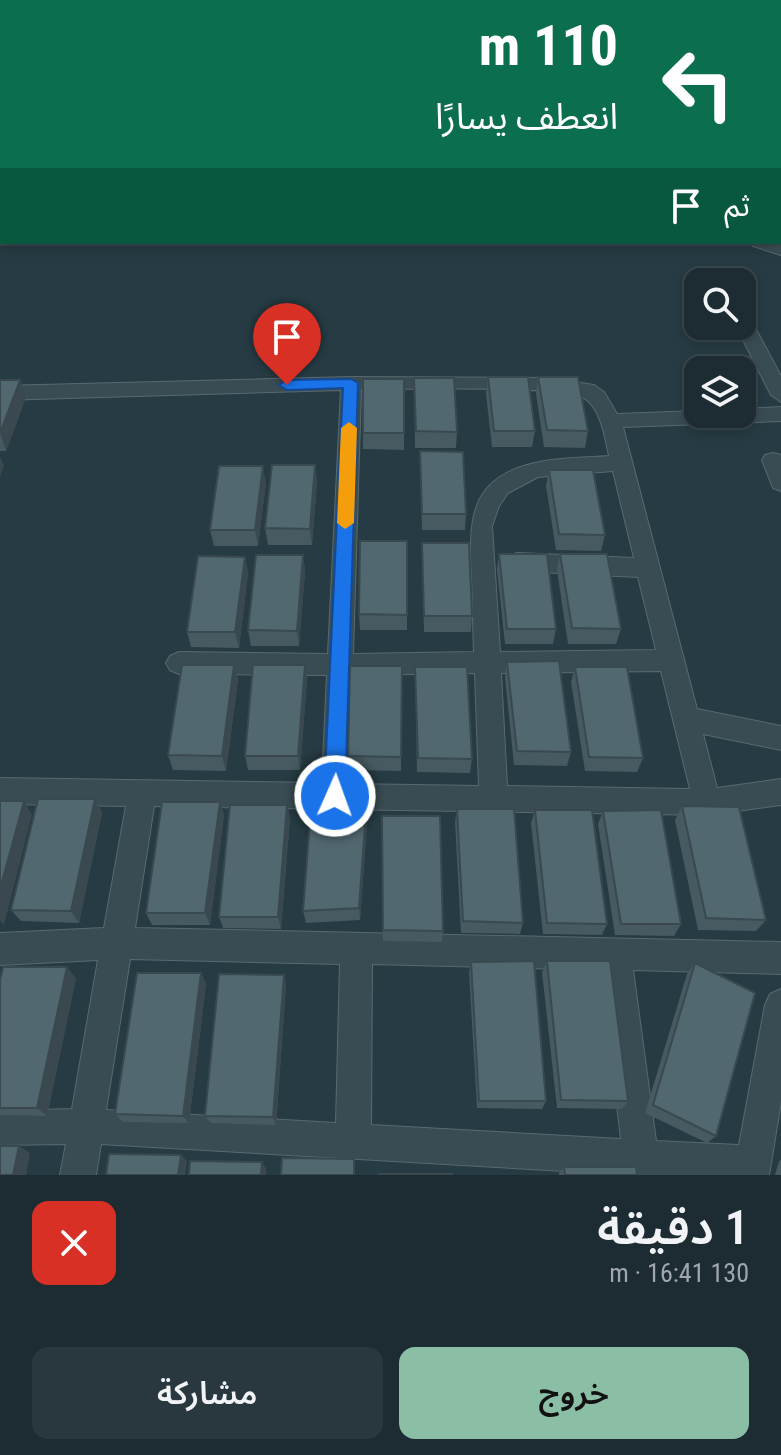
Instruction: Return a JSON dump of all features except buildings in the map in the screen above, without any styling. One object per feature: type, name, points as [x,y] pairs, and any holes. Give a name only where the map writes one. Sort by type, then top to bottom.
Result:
[{"type":"street","points":[[752,340],[781,395]]},
{"type":"street","points":[[0,393],[351,383],[573,387],[587,390],[597,397],[611,421],[707,802]]},
{"type":"street","points":[[335,796],[351,383]]},
{"type":"street","points":[[611,421],[781,414]]},
{"type":"street","points":[[773,460],[781,483]]},
{"type":"street","points":[[494,799],[481,526],[484,510],[493,492],[510,478],[530,471],[622,463]]},
{"type":"street","points":[[483,561],[649,568]]},
{"type":"street","points":[[179,663],[340,665],[672,660]]},
{"type":"street","points":[[687,719],[781,738]]},
{"type":"street","points":[[0,791],[707,802],[781,792]]},
{"type":"street","points":[[78,1175],[142,793]]},
{"type":"street","points":[[0,949],[117,943],[781,958]]},
{"type":"street","points":[[353,1141],[356,949]]},
{"type":"street","points":[[615,955],[641,1157]]},
{"type":"street","points":[[0,1128],[86,1126],[641,1157],[751,1170],[781,1005]]},
{"type":"slow traffic","points":[[345,523],[349,428]]},
{"type":"route","points":[[287,385],[351,383],[335,796]]}]
